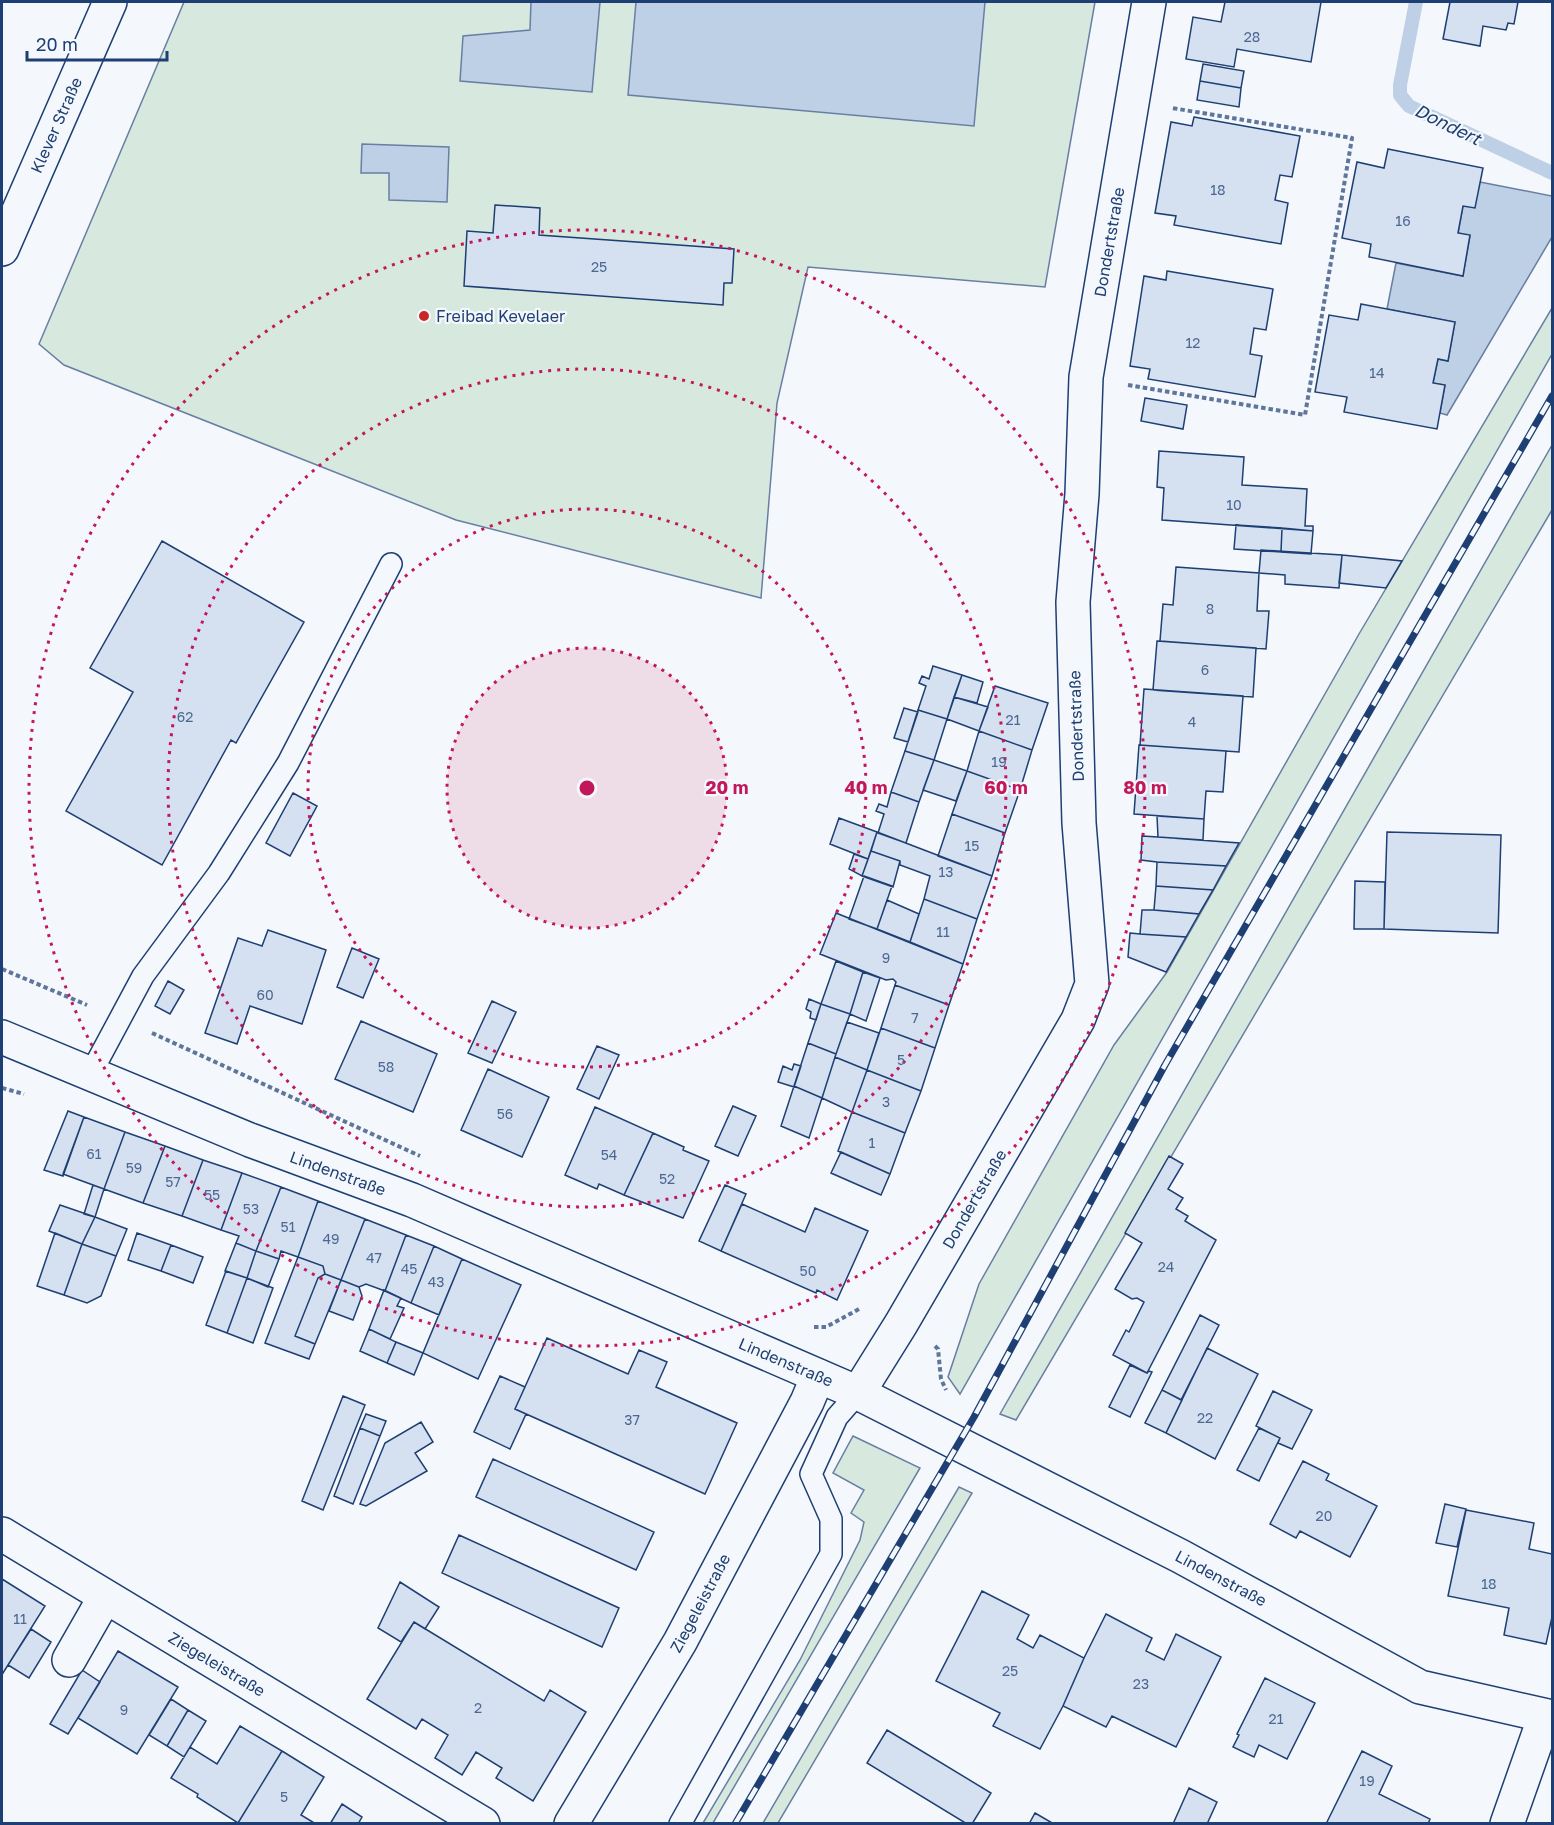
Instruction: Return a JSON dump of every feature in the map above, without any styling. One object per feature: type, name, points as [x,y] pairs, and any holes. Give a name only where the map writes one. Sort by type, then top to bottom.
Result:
[{"type":"street","name":"Klever Straße","points":[[2,249],[110,2]]},
{"type":"street","name":"Dondertstraße","points":[[858,1393],[901,1324],[1078,1020],[1092,984],[1079,823],[1073,602],[1082,494],[1086,378],[1149,2]]},
{"type":"street","name":"Lindenstraße","points":[[2,1036],[250,1140],[412,1200],[858,1393],[1180,1556],[1420,1687],[1549,1716]]},
{"type":"street","name":"Ziegeleistraße","points":[[571,1824],[680,1642],[807,1402],[818,1376]]},
{"type":"street","name":"Ziegeleistraße","points":[[2,1534],[483,1824]]},
{"type":"street","points":[[69,1660],[105,1597]]},
{"type":"street","points":[[1507,1824],[1549,1716]]},
{"type":"lane","points":[[91,1073],[143,976],[219,873],[288,764],[391,564]]},
{"type":"lane","points":[[680,1824],[831,1554],[831,1519],[811,1474],[837,1417],[858,1393]]},
{"type":"path","points":[[1086,378],[1305,415],[1352,138],[1133,101]]},
{"type":"shaded area","name":"Freibad Kevelaer","points":[[184,2],[1095,2],[1045,287],[808,267],[777,403],[761,598],[456,520],[64,365],[39,344]]},
{"type":"shaded area","points":[[1552,308],[1552,354],[960,1394],[948,1377],[979,1284],[1114,1045],[1167,972],[1359,634]]},
{"type":"shaded area","points":[[1552,445],[1552,510],[1016,1420],[1000,1414]]},
{"type":"shaded area","points":[[853,1436],[920,1468],[713,1823],[703,1823],[800,1660],[860,1540],[864,1522],[851,1513],[864,1490],[833,1473]]},
{"type":"shaded area","points":[[959,1487],[972,1493],[778,1823],[763,1823]]},
{"type":"water","points":[[531,2],[600,2],[592,92],[460,81],[463,36],[530,30]]},
{"type":"water","points":[[636,2],[985,2],[974,126],[628,95]]},
{"type":"water","points":[[362,144],[449,147],[447,202],[389,200],[389,173],[361,173]]},
{"type":"water","points":[[1480,182],[1552,196],[1552,237],[1447,415],[1440,413],[1445,385],[1433,383],[1438,359],[1448,361],[1455,322],[1387,309],[1396,263],[1463,276],[1470,236],[1458,233],[1463,206]]},
{"type":"building","points":[[1225,2],[1321,2],[1311,62],[1237,49],[1234,67],[1186,59],[1193,17],[1221,22]]},
{"type":"building","points":[[1450,2],[1518,2],[1514,24],[1508,23],[1506,30],[1483,26],[1480,46],[1443,39]]},
{"type":"building","points":[[1203,64],[1244,71],[1241,88],[1200,81]]},
{"type":"building","points":[[1200,81],[1241,88],[1239,107],[1197,100]]},
{"type":"building","points":[[1194,117],[1300,136],[1292,177],[1280,175],[1275,200],[1288,203],[1281,244],[1174,225],[1176,216],[1155,213],[1171,122],[1192,126]]},
{"type":"building","points":[[1388,149],[1483,168],[1475,208],[1463,206],[1458,233],[1470,235],[1463,276],[1369,257],[1371,244],[1342,238],[1357,162],[1384,168]]},
{"type":"building","points":[[495,205],[540,208],[539,235],[734,249],[732,283],[724,283],[723,305],[464,286],[467,231],[493,233]]},
{"type":"building","points":[[1167,271],[1273,289],[1266,330],[1254,328],[1250,354],[1262,356],[1255,397],[1148,379],[1150,369],[1130,366],[1144,276],[1166,280]]},
{"type":"building","points":[[1361,304],[1455,322],[1448,361],[1438,359],[1433,383],[1445,385],[1437,429],[1344,412],[1347,397],[1315,392],[1329,315],[1358,320]]},
{"type":"building","points":[[1145,398],[1187,405],[1183,429],[1141,421]]},
{"type":"building","points":[[1159,451],[1244,457],[1242,485],[1307,489],[1305,526],[1313,526],[1313,531],[1162,520],[1164,488],[1157,487]]},
{"type":"building","points":[[1236,525],[1282,528],[1281,552],[1234,549]]},
{"type":"building","points":[[1282,528],[1313,531],[1311,554],[1281,552]]},
{"type":"building","points":[[162,541],[304,622],[236,743],[231,740],[162,865],[66,811],[133,692],[90,668]]},
{"type":"building","points":[[1261,550],[1342,555],[1339,588],[1285,584],[1285,575],[1259,573]]},
{"type":"building","points":[[1342,555],[1402,561],[1386,588],[1339,583]]},
{"type":"building","points":[[1176,567],[1259,573],[1257,611],[1269,611],[1266,649],[1160,641],[1163,604],[1173,605]]},
{"type":"building","points":[[1157,641],[1256,648],[1253,697],[1153,690]]},
{"type":"building","points":[[933,666],[962,675],[947,719],[918,710],[926,686],[919,683],[922,676],[929,679]]},
{"type":"building","points":[[962,675],[983,682],[977,703],[954,697]]},
{"type":"building","points":[[995,686],[1048,703],[1032,750],[979,731]]},
{"type":"building","points":[[1144,689],[1243,696],[1239,752],[1140,745]]},
{"type":"building","points":[[954,697],[988,707],[979,731],[947,719]]},
{"type":"building","points":[[904,708],[918,712],[908,742],[894,738]]},
{"type":"building","points":[[918,710],[947,719],[934,760],[905,751]]},
{"type":"building","points":[[979,731],[1032,750],[1020,790],[967,771]]},
{"type":"building","points":[[1139,745],[1226,751],[1223,792],[1206,791],[1204,819],[1134,814]]},
{"type":"building","points":[[905,751],[934,760],[919,802],[891,792]]},
{"type":"building","points":[[934,760],[967,771],[956,801],[923,790]]},
{"type":"building","points":[[967,771],[1020,790],[1005,833],[952,814]]},
{"type":"building","points":[[891,792],[919,802],[906,843],[878,833],[884,814],[876,811],[879,804],[887,807]]},
{"type":"building","points":[[293,793],[317,806],[290,856],[266,843]]},
{"type":"building","points":[[952,814],[1005,833],[992,876],[938,856]]},
{"type":"building","points":[[1157,816],[1204,819],[1203,840],[1158,837]]},
{"type":"building","points":[[839,818],[877,832],[868,859],[830,844]]},
{"type":"building","points":[[877,832],[992,876],[977,919],[924,899],[930,876],[900,865],[900,861],[871,851]]},
{"type":"building","points":[[1387,832],[1501,835],[1498,933],[1384,929]]},
{"type":"building","points":[[1142,836],[1239,843],[1226,866],[1157,862],[1141,860]]},
{"type":"building","points":[[871,851],[900,861],[893,887],[862,876]]},
{"type":"building","points":[[854,854],[868,859],[862,876],[849,869]]},
{"type":"building","points":[[1157,862],[1226,866],[1213,890],[1156,886]]},
{"type":"building","points":[[864,876],[892,886],[877,929],[849,919]]},
{"type":"building","points":[[1355,881],[1385,882],[1384,929],[1354,929]]},
{"type":"building","points":[[1156,886],[1213,890],[1199,914],[1154,910]]},
{"type":"building","points":[[924,899],[977,919],[963,964],[910,942]]},
{"type":"building","points":[[887,900],[919,914],[910,942],[877,929]]},
{"type":"building","points":[[1142,910],[1199,914],[1186,937],[1140,934]]},
{"type":"building","points":[[836,913],[963,964],[949,1005],[895,985],[896,982],[893,979],[886,980],[820,954]]},
{"type":"building","points":[[268,930],[326,950],[302,1024],[250,1006],[237,1044],[205,1033],[238,938],[262,946]]},
{"type":"building","points":[[1130,933],[1186,937],[1166,972],[1128,957]]},
{"type":"building","points":[[352,948],[379,959],[363,998],[337,987]]},
{"type":"building","points":[[836,961],[863,972],[850,1014],[821,1004]]},
{"type":"building","points":[[863,972],[880,978],[866,1021],[850,1014]]},
{"type":"building","points":[[168,981],[184,990],[170,1014],[155,1006]]},
{"type":"building","points":[[895,985],[949,1005],[935,1048],[881,1028]]},
{"type":"building","points":[[809,999],[821,1004],[816,1020],[810,1018],[811,1012],[806,1009]]},
{"type":"building","points":[[492,1001],[516,1012],[492,1063],[468,1053]]},
{"type":"building","points":[[821,1004],[850,1014],[836,1054],[808,1043]]},
{"type":"building","points":[[361,1021],[437,1054],[413,1112],[335,1079]]},
{"type":"building","points":[[847,1022],[879,1033],[867,1070],[835,1057]]},
{"type":"building","points":[[881,1028],[935,1048],[921,1091],[867,1070]]},
{"type":"building","points":[[808,1043],[836,1054],[822,1098],[794,1086]]},
{"type":"building","points":[[597,1046],[619,1055],[599,1099],[577,1089]]},
{"type":"building","points":[[835,1057],[867,1070],[852,1112],[822,1098]]},
{"type":"building","points":[[794,1064],[801,1066],[794,1087],[778,1082],[783,1066],[792,1070]]},
{"type":"building","points":[[488,1069],[549,1097],[522,1157],[461,1130]]},
{"type":"building","points":[[867,1070],[921,1091],[905,1133],[852,1112]]},
{"type":"building","points":[[794,1086],[822,1098],[809,1138],[781,1126]]},
{"type":"building","points":[[733,1106],[756,1116],[738,1156],[715,1146]]},
{"type":"building","points":[[595,1107],[653,1133],[624,1195],[599,1184],[597,1189],[565,1175]]},
{"type":"building","points":[[68,1111],[84,1117],[63,1176],[44,1170]]},
{"type":"building","points":[[852,1112],[905,1133],[890,1174],[838,1151]]},
{"type":"building","points":[[84,1117],[125,1132],[104,1189],[63,1174]]},
{"type":"building","points":[[125,1132],[165,1146],[143,1203],[104,1189]]},
{"type":"building","points":[[653,1133],[709,1161],[683,1218],[624,1195]]},
{"type":"building","points":[[165,1146],[203,1160],[182,1216],[143,1203]]},
{"type":"building","points":[[841,1152],[890,1174],[881,1195],[831,1173]]},
{"type":"building","points":[[1169,1156],[1183,1164],[1168,1189],[1183,1198],[1176,1209],[1188,1216],[1185,1221],[1216,1240],[1147,1373],[1113,1355],[1126,1330],[1129,1332],[1144,1302],[1137,1298],[1132,1299],[1115,1289],[1142,1243],[1125,1233]]},
{"type":"building","points":[[203,1160],[242,1173],[221,1230],[182,1216]]},
{"type":"building","points":[[242,1173],[281,1187],[256,1251],[236,1243],[239,1236],[221,1230]]},
{"type":"building","points":[[93,1185],[104,1189],[95,1217],[84,1214]]},
{"type":"building","points":[[725,1185],[746,1194],[721,1251],[699,1241]]},
{"type":"building","points":[[281,1187],[318,1201],[298,1257],[281,1251],[279,1259],[256,1251]]},
{"type":"building","points":[[318,1201],[365,1219],[341,1280],[325,1274],[323,1266],[298,1257]]},
{"type":"building","points":[[742,1204],[805,1232],[815,1208],[868,1231],[837,1300],[721,1251]]},
{"type":"building","points":[[60,1205],[95,1217],[82,1244],[49,1231]]},
{"type":"building","points":[[95,1217],[127,1229],[116,1256],[82,1244]]},
{"type":"building","points":[[365,1219],[406,1235],[385,1291],[366,1284],[359,1287],[341,1280]]},
{"type":"building","points":[[55,1233],[82,1244],[64,1295],[37,1286]]},
{"type":"building","points":[[137,1233],[171,1245],[161,1271],[128,1260]]},
{"type":"building","points":[[406,1235],[434,1246],[411,1303],[385,1291]]},
{"type":"building","points":[[236,1243],[256,1251],[247,1278],[225,1271]]},
{"type":"building","points":[[82,1244],[116,1256],[101,1296],[87,1303],[64,1295]]},
{"type":"building","points":[[171,1245],[203,1257],[193,1283],[161,1271]]},
{"type":"building","points":[[434,1246],[462,1259],[439,1315],[411,1303]]},
{"type":"building","points":[[256,1251],[279,1259],[268,1287],[247,1278]]},
{"type":"building","points":[[298,1257],[323,1266],[325,1274],[318,1278],[295,1336],[315,1344],[309,1359],[265,1343]]},
{"type":"building","points":[[462,1259],[521,1285],[478,1379],[423,1353]]},
{"type":"building","points":[[226,1271],[247,1278],[227,1333],[206,1325]]},
{"type":"building","points":[[325,1274],[341,1280],[315,1344],[295,1336],[318,1278]]},
{"type":"building","points":[[247,1278],[273,1288],[253,1343],[227,1333]]},
{"type":"building","points":[[341,1280],[359,1287],[362,1296],[353,1320],[329,1311]]},
{"type":"building","points":[[384,1290],[401,1298],[397,1306],[404,1308],[390,1339],[369,1329]]},
{"type":"building","points":[[1200,1315],[1219,1325],[1181,1400],[1162,1390]]},
{"type":"building","points":[[369,1329],[396,1342],[387,1363],[360,1351]]},
{"type":"building","points":[[547,1338],[628,1374],[639,1350],[667,1362],[656,1387],[737,1423],[705,1494],[515,1409]]},
{"type":"building","points":[[396,1342],[423,1353],[414,1375],[387,1363]]},
{"type":"building","points":[[1207,1348],[1258,1374],[1215,1459],[1166,1433]]},
{"type":"building","points":[[1130,1365],[1147,1373],[1152,1372],[1130,1417],[1109,1407]]},
{"type":"building","points":[[500,1376],[525,1387],[515,1409],[526,1414],[510,1449],[474,1432]]},
{"type":"building","points":[[1162,1390],[1182,1400],[1166,1433],[1145,1423]]},
{"type":"building","points":[[1273,1391],[1312,1410],[1292,1449],[1278,1443],[1280,1438],[1256,1426]]},
{"type":"building","points":[[343,1396],[365,1405],[323,1510],[302,1501]]},
{"type":"building","points":[[366,1414],[386,1421],[380,1436],[360,1428]]},
{"type":"building","points":[[421,1422],[433,1442],[415,1453],[427,1471],[366,1506],[360,1504],[385,1443]]},
{"type":"building","points":[[360,1428],[380,1436],[353,1504],[334,1496]]},
{"type":"building","points":[[1259,1428],[1280,1438],[1259,1481],[1237,1470]]},
{"type":"building","points":[[493,1459],[654,1532],[636,1570],[476,1497]]},
{"type":"building","points":[[1303,1461],[1329,1474],[1326,1480],[1377,1506],[1350,1557],[1300,1531],[1296,1538],[1270,1524]]},
{"type":"building","points":[[1445,1504],[1466,1509],[1457,1547],[1436,1543]]},
{"type":"building","points":[[1466,1510],[1534,1523],[1529,1549],[1552,1554],[1552,1617],[1546,1644],[1504,1635],[1509,1608],[1448,1596]]},
{"type":"building","points":[[459,1535],[619,1608],[602,1647],[442,1573]]},
{"type":"building","points":[[2,1579],[45,1606],[3,1673],[2,1672]]},
{"type":"building","points":[[400,1582],[439,1607],[425,1629],[414,1622],[401,1642],[378,1628]]},
{"type":"building","points":[[982,1591],[1029,1615],[1017,1639],[1033,1648],[1040,1635],[1084,1658],[1063,1706],[1040,1749],[993,1726],[1000,1713],[936,1681]]},
{"type":"building","points":[[1106,1614],[1152,1638],[1146,1651],[1164,1660],[1176,1634],[1221,1657],[1176,1747],[1112,1716],[1106,1727],[1063,1706]]},
{"type":"building","points":[[414,1622],[544,1701],[550,1690],[586,1712],[533,1801],[496,1778],[502,1768],[476,1752],[462,1775],[435,1758],[448,1735],[422,1719],[416,1729],[367,1699]]},
{"type":"building","points":[[31,1629],[51,1642],[29,1678],[8,1665]]},
{"type":"building","points":[[118,1651],[178,1687],[137,1754],[78,1718]]},
{"type":"building","points":[[82,1670],[100,1682],[68,1734],[50,1724]]},
{"type":"building","points":[[1265,1678],[1315,1703],[1287,1759],[1259,1745],[1254,1757],[1233,1747],[1239,1735],[1237,1734]]},
{"type":"building","points":[[171,1699],[188,1710],[167,1746],[149,1735]]},
{"type":"building","points":[[188,1710],[206,1721],[184,1757],[167,1746]]},
{"type":"building","points":[[240,1726],[282,1751],[238,1823],[171,1778],[190,1747],[217,1764]]},
{"type":"building","points":[[887,1730],[991,1793],[972,1824],[967,1824],[867,1763]]},
{"type":"building","points":[[282,1751],[324,1777],[301,1815],[316,1824],[238,1823]]},
{"type":"building","points":[[1362,1751],[1392,1766],[1379,1794],[1430,1819],[1428,1824],[1326,1824]]},
{"type":"building","points":[[1189,1788],[1217,1802],[1207,1824],[1173,1824]]},
{"type":"building","points":[[342,1804],[362,1817],[358,1824],[330,1824]]},
{"type":"building","points":[[1035,1813],[1054,1824],[1029,1824]]},
{"type":"waterway","name":"Dondert","points":[[1416,2],[1400,95],[1409,106],[1552,173]]},
{"type":"railway","points":[[735,1824],[974,1417],[1165,1065],[1552,396]]},
{"type":"place","name":"Freibad Kevelaer","points":[[424,316]]}]
